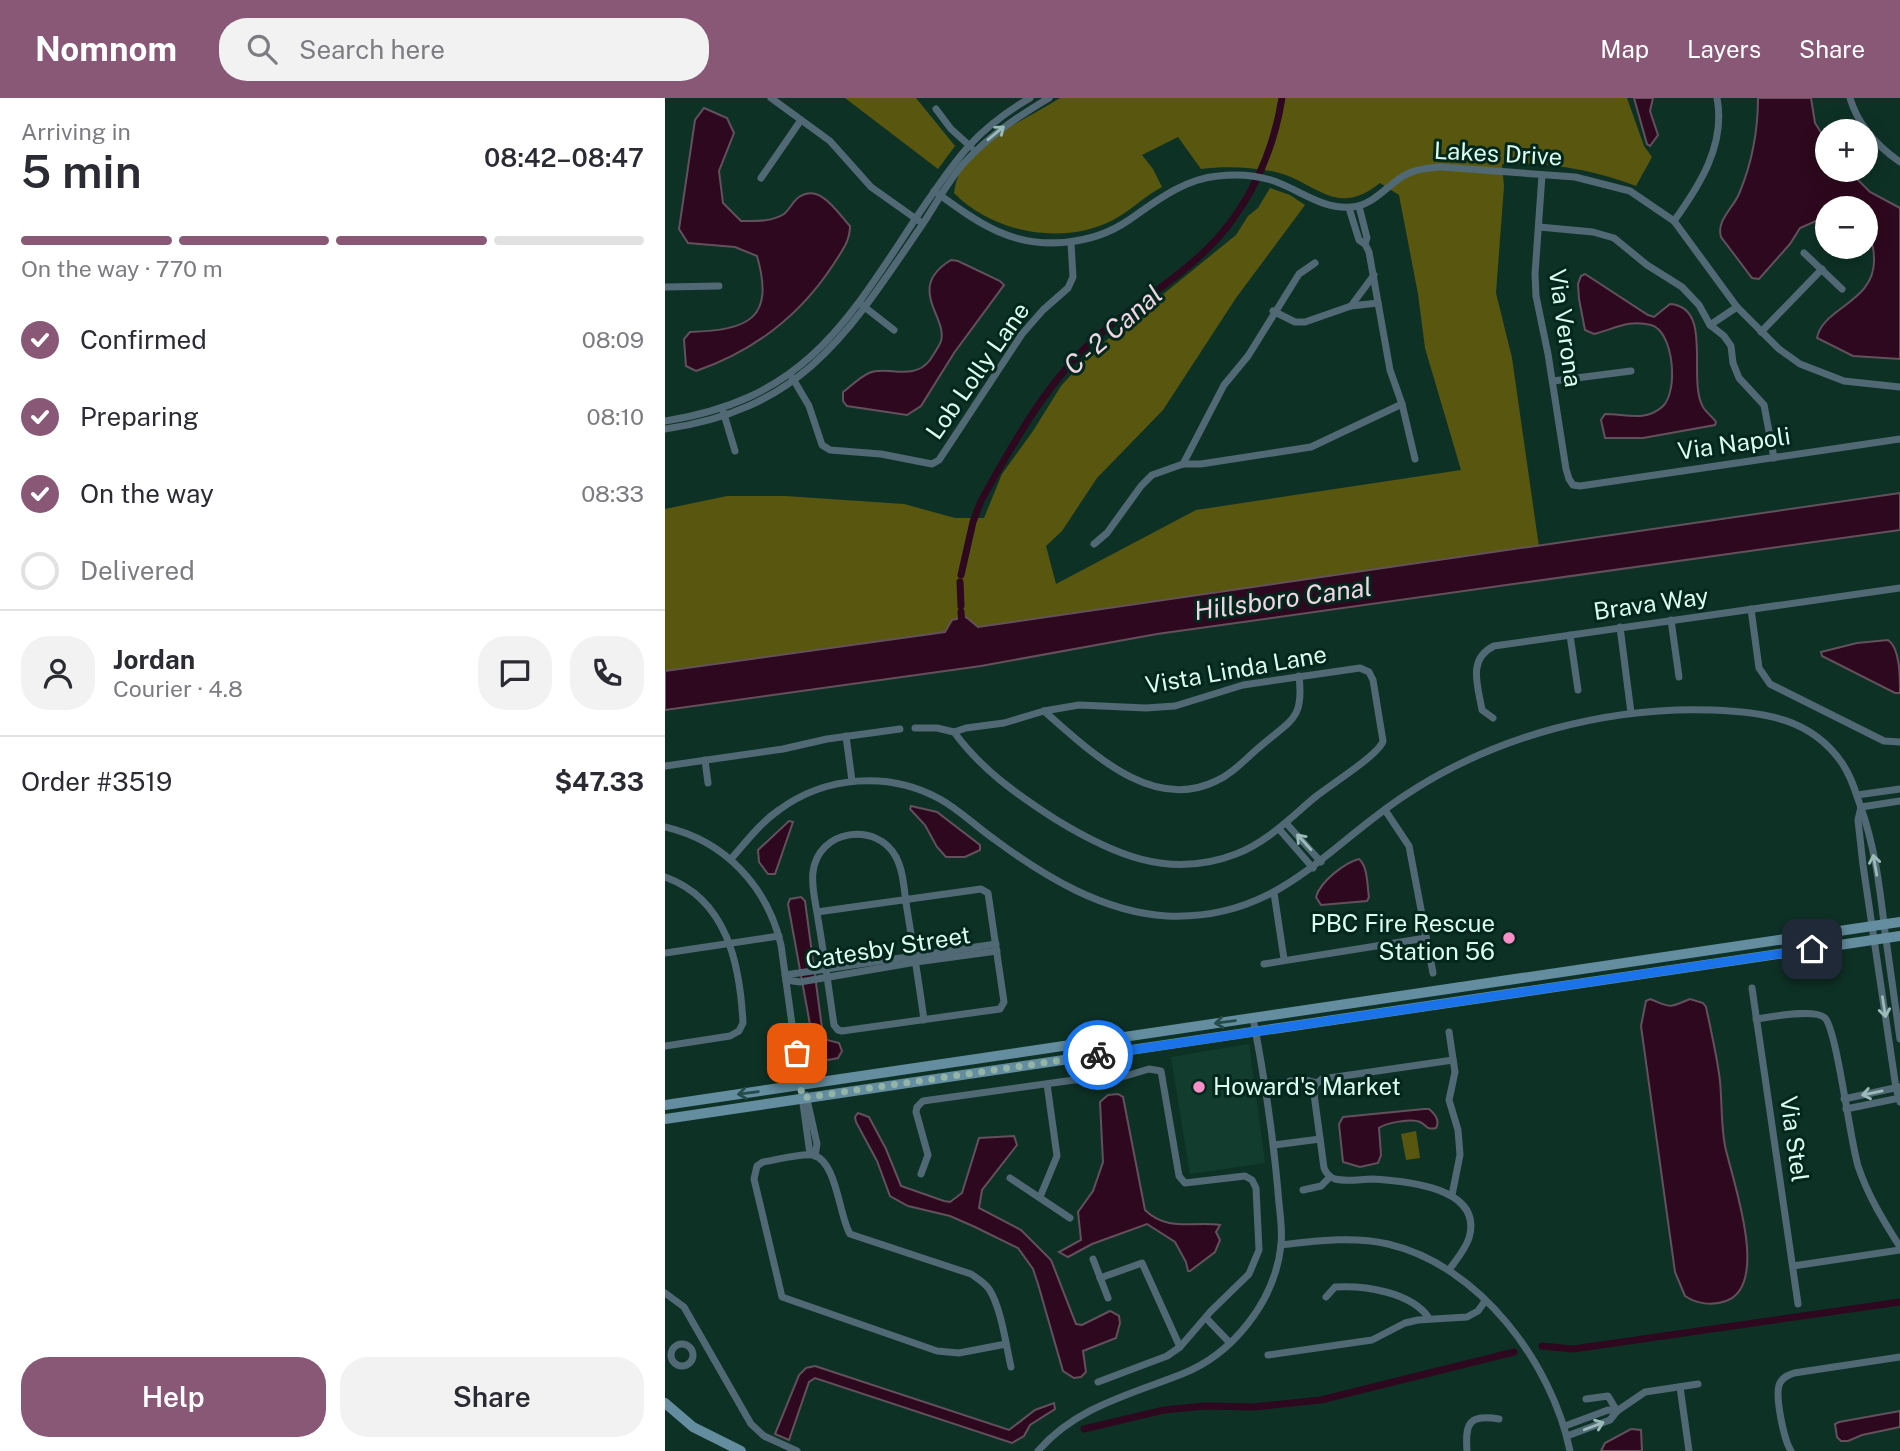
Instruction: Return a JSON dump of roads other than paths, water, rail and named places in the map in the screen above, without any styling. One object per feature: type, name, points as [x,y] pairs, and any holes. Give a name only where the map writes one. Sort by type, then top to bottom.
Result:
[{"type":"main road","points":[[665,1105],[1900,922]]},
{"type":"main road","points":[[665,1119],[1900,936]]},
{"type":"main road","points":[[665,1403],[693,1427],[741,1451]]},
{"type":"street","points":[[771,98],[844,154],[871,187],[919,221]]},
{"type":"street","points":[[665,421],[723,412],[759,402],[837,342],[968,145],[992,122],[1030,98]]},
{"type":"street","points":[[937,194],[976,151],[1004,126],[1049,98]]},
{"type":"street","points":[[1674,221],[1697,188],[1708,165],[1718,134],[1720,110],[1717,98]]},
{"type":"street","points":[[1850,98],[1871,137],[1900,162]]},
{"type":"street","points":[[936,109],[951,130],[976,151]]},
{"type":"street","points":[[761,178],[801,120]]},
{"type":"street","name":"Lakes Drive","points":[[937,194],[965,213],[1025,241],[1071,243],[1101,234],[1125,222],[1166,194],[1194,181],[1217,176],[1244,175],[1271,180],[1314,200],[1349,208],[1381,195],[1405,176],[1424,169],[1441,167],[1575,177],[1630,191],[1674,221],[1737,307],[1761,332],[1800,364],[1844,382],[1900,387]]},
{"type":"street","name":"Via Verona","points":[[1542,175],[1536,296],[1553,380],[1566,469],[1573,485]]},
{"type":"street","points":[[1359,206],[1367,238],[1365,244],[1375,274],[1390,370],[1402,404],[1415,458]]},
{"type":"street","points":[[1349,208],[1359,240],[1365,244]]},
{"type":"street","points":[[1539,227],[1594,232],[1614,238],[1654,270],[1682,287],[1699,306],[1710,325],[1724,336],[1731,346],[1733,363],[1739,378],[1764,405],[1774,458]]},
{"type":"street","name":"Lob Lolly Lane","points":[[792,377],[809,406],[822,445],[830,450],[881,454],[932,464],[939,460],[1022,334],[1043,310],[1068,288],[1073,277],[1071,243]]},
{"type":"street","points":[[1804,253],[1842,289]]},
{"type":"street","points":[[1183,464],[1224,385],[1248,356],[1299,274],[1315,263]]},
{"type":"street","points":[[1761,332],[1822,269]]},
{"type":"street","points":[[1351,306],[1375,274]]},
{"type":"street","points":[[665,287],[719,286]]},
{"type":"street","points":[[1273,312],[1295,322],[1305,322],[1351,306],[1378,303]]},
{"type":"street","points":[[862,305],[894,330]]},
{"type":"street","points":[[1710,325],[1737,307]]},
{"type":"street","points":[[1553,380],[1631,371]]},
{"type":"street","points":[[1094,544],[1107,533],[1152,475],[1183,464],[1201,464],[1311,447],[1402,404]]},
{"type":"street","points":[[665,429],[707,421],[723,412]]},
{"type":"street","points":[[723,412],[735,451]]},
{"type":"street","name":"Via Napoli","points":[[1573,485],[1900,439]]},
{"type":"street","name":"Brava Way","points":[[1493,718],[1482,710],[1476,675],[1477,661],[1482,653],[1499,645],[1900,588]]},
{"type":"street","points":[[1751,609],[1759,668],[1770,684],[1884,741],[1900,742]]},
{"type":"street","points":[[1671,620],[1679,677]]},
{"type":"street","points":[[1620,627],[1631,713]]},
{"type":"street","points":[[1570,635],[1578,690]]},
{"type":"street","name":"Vista Linda Lane","points":[[915,728],[937,728],[954,732],[1079,705],[1146,708],[1175,706],[1243,685],[1356,668],[1369,672],[1373,680],[1383,741],[1379,750],[1337,780],[1283,826],[1250,847],[1218,860],[1172,864],[1138,860],[1092,841],[1030,804],[981,765],[954,732]]},
{"type":"street","points":[[1044,711],[1097,756],[1137,780],[1170,790],[1194,789],[1225,776],[1292,720],[1301,700],[1299,676]]},
{"type":"street","points":[[731,859],[764,822],[793,800],[818,789],[852,781],[894,783],[926,792],[955,809],[1042,871],[1088,897],[1122,909],[1152,915],[1201,915],[1231,909],[1274,893],[1321,862],[1370,820],[1435,777],[1511,743],[1570,725],[1631,713],[1687,710],[1763,713],[1787,719],[1809,730],[1832,749],[1849,773],[1866,818],[1873,851],[1884,925],[1880,939],[1900,1099],[1846,1109]]},
{"type":"street","points":[[665,766],[900,729]]},
{"type":"street","points":[[846,736],[852,781]]},
{"type":"street","points":[[705,760],[708,783]]},
{"type":"street","points":[[1857,795],[1900,789]]},
{"type":"street","points":[[1861,807],[1900,801]]},
{"type":"street","points":[[1861,807],[1858,820],[1872,926],[1880,939],[1900,1039]]},
{"type":"street","points":[[1385,810],[1409,846],[1433,973]]},
{"type":"street","points":[[1283,826],[1321,862]]},
{"type":"street","points":[[1283,826],[1313,868]]},
{"type":"street","points":[[665,827],[700,839],[731,859],[759,891],[772,915],[779,936],[813,1155],[826,1165],[834,1181],[850,1234],[971,1274],[982,1281],[993,1296],[1011,1367]]},
{"type":"street","points":[[817,912],[906,900],[985,890],[988,893],[996,948],[1003,1006],[1000,1009],[925,1020],[842,1031],[834,1025],[827,973],[817,912],[812,878],[815,863],[825,847],[836,839],[851,834],[876,837],[892,850],[901,869],[906,900],[915,959],[925,1020]]},
{"type":"street","points":[[665,877],[681,884],[702,899],[719,920],[730,943],[743,1018],[741,1027],[730,1036],[665,1046]]},
{"type":"street","points":[[1274,893],[1284,959]]},
{"type":"street","points":[[665,953],[779,936]]},
{"type":"street","points":[[1264,964],[1426,939]]},
{"type":"street","name":"Catesby Street","points":[[786,977],[799,973],[827,973],[996,948]]},
{"type":"street","name":"Catesby Street","points":[[786,977],[800,982],[818,979],[827,973]]},
{"type":"street","name":"Via Stel","points":[[1752,988],[1798,1304]]},
{"type":"street","points":[[1756,1018],[1809,1014],[1825,1018],[1835,1047],[1846,1109],[1864,1182],[1881,1218],[1900,1248],[1793,1266]]},
{"type":"street","points":[[1038,1451],[1061,1428],[1081,1414],[1184,1374],[1217,1354],[1248,1322],[1274,1277],[1281,1245],[1281,1216],[1274,1145],[1252,1018]]},
{"type":"street","points":[[1448,1032],[1455,1076],[1449,1100],[1458,1130],[1460,1155],[1452,1195]]},
{"type":"street","points":[[1102,1040],[1108,1081]]},
{"type":"street","points":[[1449,1270],[1466,1244],[1470,1231],[1465,1208],[1452,1195],[1404,1182],[1336,1180],[1331,1177],[1324,1168],[1314,1094],[1317,1083],[1330,1077],[1453,1060]]},
{"type":"street","points":[[921,1174],[928,1155],[916,1116],[919,1103],[1074,1080],[1108,1081],[1149,1069],[1161,1071],[1177,1171],[1181,1180],[1193,1183],[1245,1176],[1255,1184],[1259,1242],[1257,1259],[1249,1274],[1180,1347],[1167,1356],[1098,1382]]},
{"type":"street","points":[[1290,1082],[1305,1080],[1317,1083]]},
{"type":"street","points":[[1040,1197],[1057,1156],[1047,1084]]},
{"type":"street","points":[[1844,1099],[1898,1087]]},
{"type":"street","points":[[1274,1145],[1320,1139]]},
{"type":"street","points":[[813,1155],[763,1162],[753,1174],[782,1297],[937,1351],[959,1353],[1006,1345]]},
{"type":"street","points":[[1303,1190],[1321,1186],[1331,1177]]},
{"type":"street","points":[[1010,1178],[1070,1217]]},
{"type":"street","points":[[1281,1245],[1338,1239],[1369,1241],[1417,1254],[1449,1270],[1485,1301],[1513,1331],[1539,1367],[1555,1398],[1570,1451]]},
{"type":"street","points":[[1093,1259],[1108,1298]]},
{"type":"street","points":[[1100,1278],[1142,1263],[1180,1347]]},
{"type":"street","points":[[1326,1297],[1335,1287],[1380,1291],[1415,1306],[1429,1318]]},
{"type":"street","points":[[665,1293],[684,1307],[759,1432],[797,1451]]},
{"type":"street","points":[[1268,1355],[1372,1340],[1405,1324],[1429,1318],[1471,1316],[1485,1301]]},
{"type":"street","points":[[1206,1318],[1230,1343]]},
{"type":"street","points":[[665,1369],[672,1350],[677,1345],[688,1345],[701,1335]]},
{"type":"street","points":[[670,1360],[685,1366],[692,1362],[694,1355],[688,1345]]},
{"type":"street","points":[[694,1355],[709,1349]]},
{"type":"street","points":[[1791,1451],[1785,1441],[1778,1391],[1786,1376],[1900,1357]]},
{"type":"street","points":[[1567,1436],[1609,1420],[1617,1411],[1645,1392],[1698,1384]]},
{"type":"street","points":[[1680,1387],[1689,1451]]},
{"type":"street","points":[[1586,1399],[1608,1396],[1617,1411]]},
{"type":"street","points":[[1565,1426],[1608,1410],[1617,1411]]},
{"type":"street","points":[[1467,1451],[1466,1430],[1471,1422],[1480,1418],[1499,1419]]},
{"type":"water","points":[[1634,98],[1653,98],[1650,111],[1658,135],[1650,146],[1647,144]]},
{"type":"water","points":[[1758,98],[1811,98],[1815,123],[1815,182],[1860,182],[1878,196],[1815,196],[1815,221],[1800,228],[1790,244],[1759,279],[1752,278],[1721,237],[1720,231],[1723,220],[1744,182],[1757,123]]},
{"type":"water","points":[[704,108],[727,118],[734,133],[719,171],[723,203],[741,221],[763,221],[779,217],[799,197],[814,194],[821,196],[834,207],[850,226],[850,232],[842,251],[820,284],[790,316],[756,342],[696,371],[686,366],[684,339],[690,332],[711,331],[742,324],[752,317],[759,307],[762,294],[762,277],[757,256],[735,247],[688,243],[679,229],[695,120]]},
{"type":"water","points":[[1878,196],[1900,208],[1900,359],[1853,356],[1817,338],[1828,319],[1866,286],[1872,274],[1874,260],[1878,259]]},
{"type":"water","points":[[951,260],[1004,285],[954,353],[921,406],[907,415],[847,406],[843,401],[843,392],[866,375],[876,371],[908,372],[923,367],[930,360],[941,341],[942,332],[931,302],[931,281]]},
{"type":"water","points":[[1585,274],[1648,315],[1654,317],[1670,304],[1683,308],[1691,317],[1697,345],[1698,392],[1703,407],[1716,422],[1715,425],[1643,438],[1605,438],[1601,420],[1605,414],[1642,416],[1662,407],[1671,389],[1671,363],[1665,338],[1651,325],[1629,324],[1594,334],[1585,330],[1578,284],[1581,276]]},
{"type":"water","name":"Hillsboro Canal","points":[[1900,493],[1900,530],[1157,634],[981,666],[665,710],[665,671],[945,632],[952,620],[966,617],[978,627]]},
{"type":"water","points":[[1888,640],[1897,656],[1900,693],[1895,693],[1822,656],[1821,652],[1857,643]]},
{"type":"water","points":[[911,806],[937,812],[980,845],[980,850],[965,857],[946,857],[925,825],[910,809]]},
{"type":"water","points":[[789,821],[793,822],[775,874],[768,874],[759,862],[758,850]]},
{"type":"water","points":[[1359,859],[1367,876],[1367,901],[1321,905],[1316,897],[1322,885],[1340,869]]},
{"type":"water","points":[[801,897],[805,901],[822,1028],[827,1040],[839,1043],[842,1051],[838,1058],[828,1060],[815,1052],[788,904],[790,899]]},
{"type":"water","points":[[1650,999],[1669,1006],[1690,999],[1703,1003],[1706,1007],[1719,1072],[1725,1146],[1740,1205],[1747,1254],[1746,1275],[1739,1291],[1721,1303],[1705,1303],[1685,1296],[1675,1272],[1641,1026],[1646,1001]]},
{"type":"water","points":[[1118,1094],[1123,1097],[1145,1210],[1153,1217],[1172,1223],[1220,1225],[1216,1232],[1220,1240],[1215,1252],[1190,1271],[1175,1242],[1147,1224],[1092,1244],[1068,1257],[1059,1252],[1081,1240],[1078,1212],[1093,1191],[1103,1162],[1100,1102],[1108,1095]]},
{"type":"water","points":[[1429,1109],[1437,1120],[1436,1128],[1429,1128],[1416,1121],[1387,1124],[1379,1128],[1381,1155],[1378,1163],[1360,1167],[1343,1162],[1339,1124],[1343,1117]]},
{"type":"water","points":[[858,1113],[869,1117],[901,1186],[950,1202],[962,1193],[979,1138],[1014,1136],[1017,1145],[982,1190],[979,1208],[1021,1230],[1051,1260],[1076,1324],[1082,1325],[1110,1311],[1119,1316],[1116,1338],[1083,1351],[1086,1372],[1081,1377],[1074,1378],[1063,1371],[1033,1269],[1018,1248],[950,1216],[908,1206],[890,1196],[877,1161],[856,1122]]},
{"type":"water","points":[[815,1366],[1009,1430],[1035,1410],[1054,1403],[1055,1409],[1030,1425],[1024,1436],[1012,1443],[815,1378],[809,1382],[789,1440],[775,1434],[799,1375],[806,1368]]},
{"type":"water","points":[[1900,1411],[1900,1427],[1862,1435],[1848,1441],[1841,1441],[1837,1437],[1835,1424],[1839,1422]]},
{"type":"water","points":[[1631,1429],[1641,1430],[1642,1451],[1601,1451],[1605,1443]]},
{"type":"waterway","name":"C - 2 Canal","points":[[961,575],[973,522],[981,501],[1032,414],[1079,354],[1120,318],[1193,262],[1226,228],[1240,209],[1262,167],[1271,144],[1282,98]]},
{"type":"waterway","name":"C - 2 Canal","points":[[960,582],[961,606]]},
{"type":"waterway","points":[[961,612],[962,626]]},
{"type":"waterway","points":[[1542,1346],[1573,1349],[1900,1302]]},
{"type":"waterway","points":[[1084,1429],[1164,1410],[1205,1406],[1254,1407],[1321,1400],[1514,1352]]},
{"type":"place","name":"PBC Fire Rescue Station 56","points":[[1509,938]]},
{"type":"place","name":"Howard's Market","points":[[1199,1087]]}]
